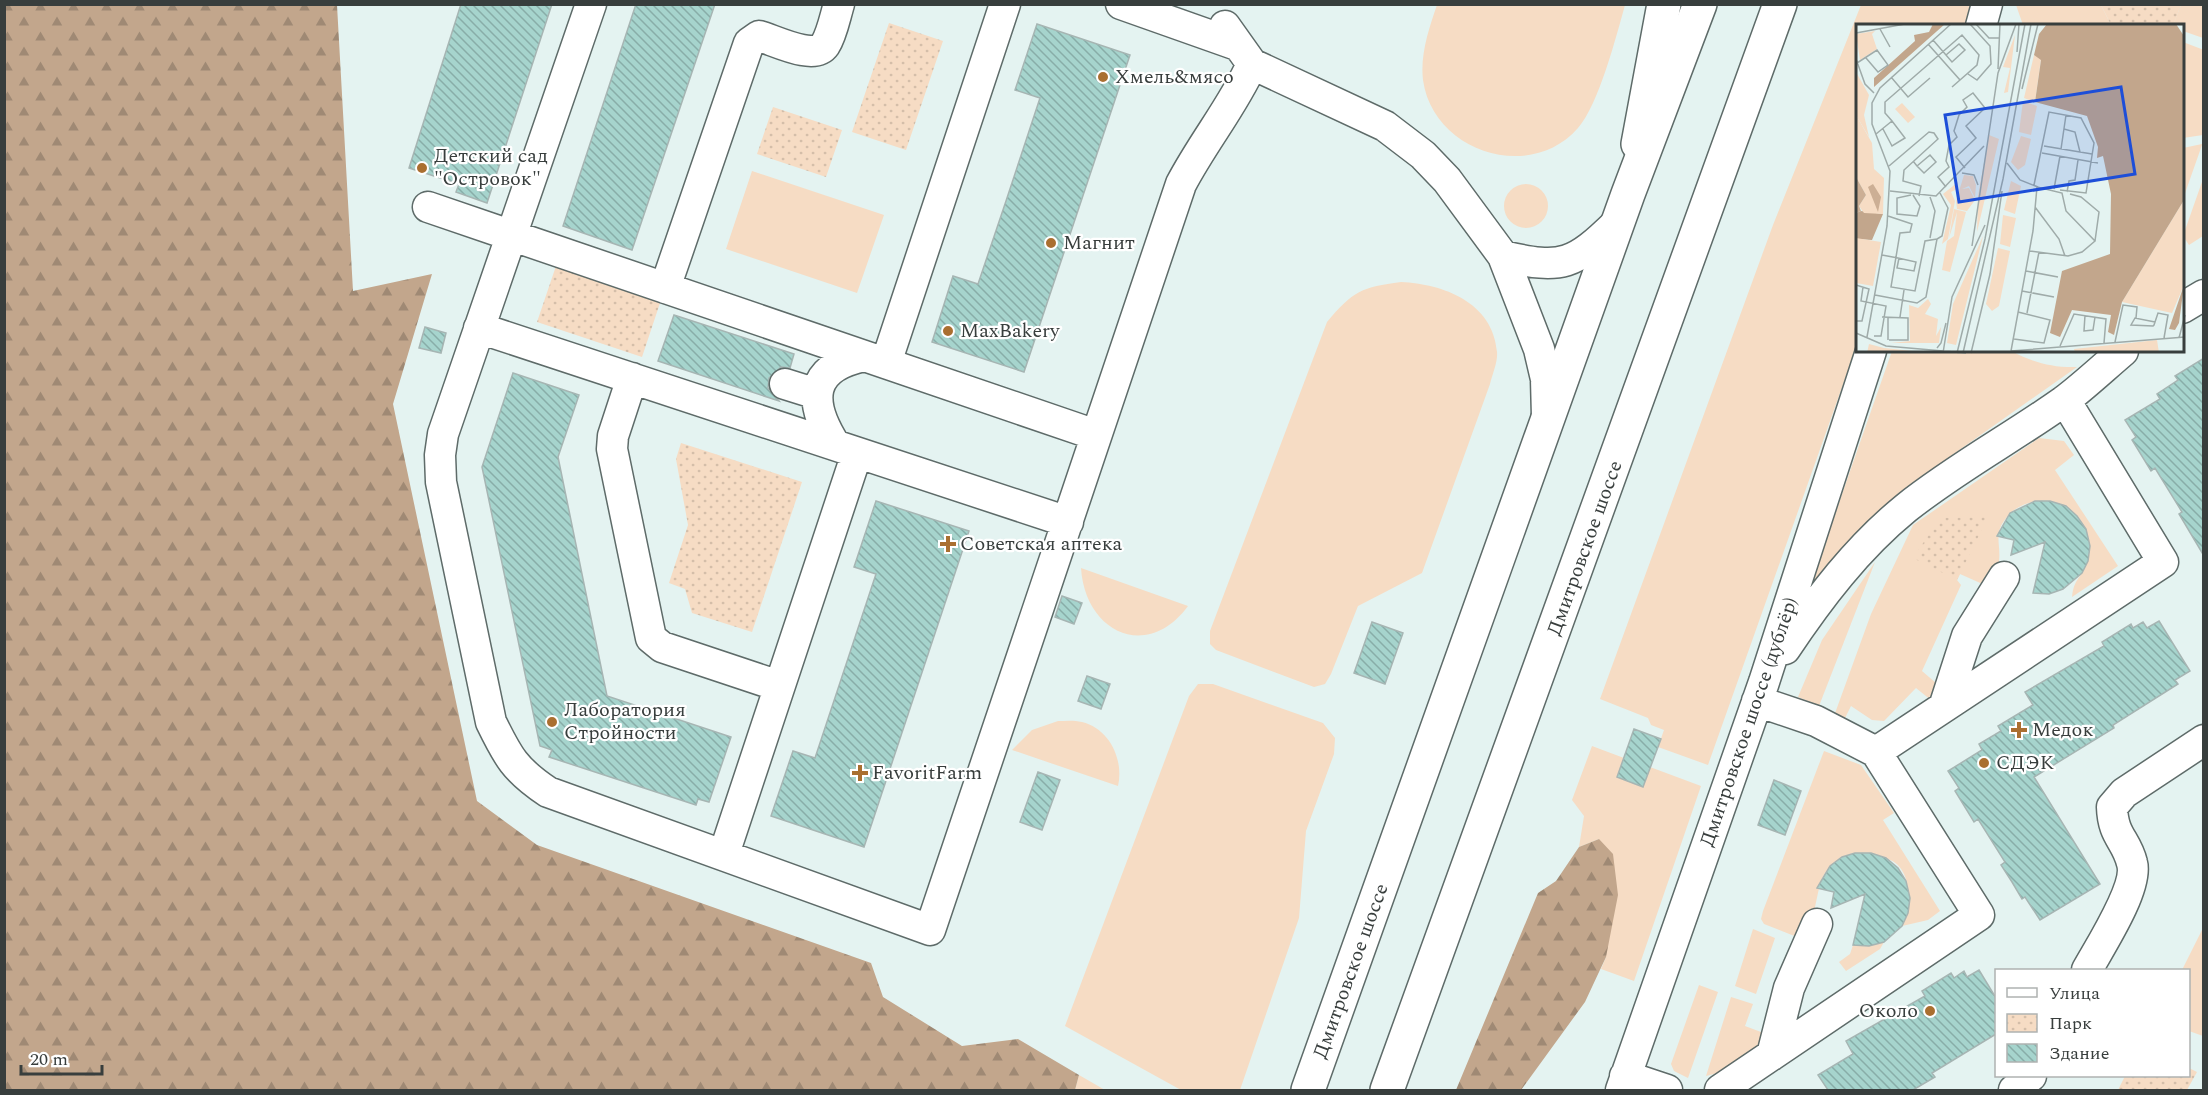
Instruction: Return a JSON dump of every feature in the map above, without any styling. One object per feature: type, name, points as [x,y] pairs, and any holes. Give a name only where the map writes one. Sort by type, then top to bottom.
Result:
[{"type":"main road","points":[[1623,208],[1664,4]]},
{"type":"main road","name":"Дмитровское шоссе","points":[[1308,1090],[1623,208],[1700,4]]},
{"type":"main road","name":"Дмитровское шоссе","points":[[1387,1090],[1780,4]]},
{"type":"street","points":[[591,4],[443,434],[441,482],[489,711],[496,732],[508,756],[524,776],[548,792],[930,930],[1181,184],[1209,134],[1239,93],[1236,35]]},
{"type":"street","points":[[665,288],[749,43],[759,36],[809,52],[819,51],[826,44],[839,4]]},
{"type":"street","points":[[875,360],[1005,4]]},
{"type":"street","points":[[1121,4],[1236,35]]},
{"type":"street","points":[[1173,4],[1236,35],[1385,126],[1447,180],[1503,256],[1539,349],[1546,379],[1547,420]]},
{"type":"street","points":[[1982,24],[1987,4]]},
{"type":"street","points":[[428,207],[1096,435]]},
{"type":"street","points":[[1503,256],[1541,265],[1569,261],[1588,249],[1623,208]]},
{"type":"street","points":[[2184,308],[2204,295]]},
{"type":"street","points":[[479,328],[1068,522]]},
{"type":"street","name":"Дмитровское шоссе (дублёр)","points":[[1623,1083],[1760,692],[1871,352]]},
{"type":"street","points":[[1720,1090],[1979,915],[1876,752],[1760,692],[1814,606],[1868,542],[1935,487],[2065,400],[2122,352]]},
{"type":"street","points":[[846,449],[819,416],[817,394],[827,372],[843,361],[875,360]]},
{"type":"street","points":[[632,378],[612,449],[651,638],[662,647],[780,686]]},
{"type":"street","points":[[785,384],[817,394]]},
{"type":"street","points":[[1876,752],[2163,562],[2065,400]]},
{"type":"street","points":[[724,855],[780,686],[846,449]]},
{"type":"street","points":[[1944,707],[1967,636],[2004,577]]},
{"type":"street","points":[[2088,969],[2132,884],[2133,864],[2112,825],[2112,807],[2124,793],[2204,740]]},
{"type":"street","points":[[1772,1055],[1789,988],[1818,924]]},
{"type":"street","points":[[2014,1090],[2030,1077]]},
{"type":"street","points":[[1623,1083],[1667,1090]]},
{"type":"green space","points":[[5,4],[337,5],[353,291],[432,274],[393,404],[477,801],[537,845],[871,963],[883,997],[962,1046],[1018,1039],[1079,1075],[1075,1090],[5,1090]]},
{"type":"green space","points":[[1437,4],[1625,5],[1600,87],[1586,117],[1578,128],[1558,145],[1535,154],[1510,156],[1486,152],[1464,141],[1445,126],[1431,105],[1422,71],[1428,32]]},
{"type":"green space","points":[[1861,5],[1974,5],[1969,24],[1856,24],[1856,348],[1708,765],[1658,747],[1664,730],[1651,725],[1648,718],[1600,699],[1773,225]]},
{"type":"green space","points":[[2016,5],[2101,5],[2110,24],[2023,24]]},
{"type":"green space","points":[[2101,5],[2181,5],[2174,24],[2110,24]]},
{"type":"green space","points":[[2181,5],[2203,5],[2203,38],[2184,31],[2184,24],[2173,24]]},
{"type":"green space","points":[[889,23],[943,41],[906,150],[852,132]]},
{"type":"green space","points":[[2184,42],[2204,50],[2203,135],[2184,138]]},
{"type":"green space","points":[[773,107],[842,130],[826,177],[757,154]]},
{"type":"green space","points":[[2202,144],[2184,196],[2184,148]]},
{"type":"green space","points":[[752,171],[884,215],[857,293],[726,249]]},
{"type":"green space","points":[[2203,179],[2203,236],[2189,245],[2184,233]]},
{"type":"green space","points":[[1526,184],[1535,185],[1542,190],[1547,197],[1547,215],[1542,222],[1535,227],[1526,228],[1517,227],[1510,222],[1505,215],[1504,206],[1505,197],[1510,190],[1517,185]]},
{"type":"green space","points":[[556,266],[661,300],[642,357],[537,322]]},
{"type":"green space","points":[[1401,282],[1449,292],[1476,308],[1486,320],[1493,335],[1497,352],[1496,364],[1422,573],[1358,606],[1331,674],[1325,684],[1314,687],[1216,650],[1210,644],[1210,631],[1327,322],[1344,303],[1359,292]]},
{"type":"green space","points":[[1892,352],[2013,352],[2043,364],[2077,367],[1914,482],[1853,543],[1804,603]]},
{"type":"green space","points":[[2039,438],[2064,441],[2074,455],[2055,470],[2118,566],[2072,597],[2075,585],[2088,560],[2090,549],[2089,539],[2080,520],[2063,506],[2053,502],[2036,501],[2020,506],[2007,516],[2001,526],[1998,564],[1987,586],[1960,574],[1957,580],[1961,585],[1922,671],[1943,689],[1932,701],[1916,688],[1884,721],[1872,720],[1851,706],[1845,718],[1834,716],[1871,614],[1913,525]]},
{"type":"green space","points":[[681,443],[802,482],[752,632],[692,613],[685,589],[669,583],[688,525],[676,459]]},
{"type":"green space","points":[[1988,517],[1957,580],[1913,558],[1940,518]]},
{"type":"green space","points":[[1875,562],[1819,706],[1798,697],[1822,640]]},
{"type":"green space","points":[[1081,568],[1188,606],[1172,623],[1155,633],[1137,635],[1121,632],[1106,623],[1094,609],[1085,590]]},
{"type":"green space","points":[[1198,684],[1213,684],[1323,723],[1335,738],[1334,754],[1306,831],[1299,918],[1240,1090],[1181,1090],[1065,1026],[1189,696]]},
{"type":"green space","points":[[1058,721],[1082,722],[1100,731],[1107,738],[1117,756],[1118,786],[1012,750],[1032,730]]},
{"type":"green space","points":[[1592,746],[1624,758],[1617,777],[1643,787],[1650,767],[1701,786],[1634,981],[1601,969],[1606,957],[1599,839],[1579,847],[1584,816],[1572,800]]},
{"type":"green space","points":[[1824,751],[1861,765],[1894,813],[1883,820],[1940,911],[1928,920],[1902,926],[1907,908],[1908,887],[1901,868],[1894,862],[1879,857],[1842,857],[1829,868],[1822,879],[1814,911],[1802,939],[1764,924],[1761,919],[1763,911]]},
{"type":"green space","points":[[1599,839],[1613,854],[1618,895],[1606,957],[1585,1002],[1521,1090],[1456,1090],[1538,893],[1556,881],[1579,847]]},
{"type":"green space","points":[[2203,928],[2204,1036],[2190,1031],[2190,969],[2182,969]]},
{"type":"green space","points":[[1753,929],[1775,938],[1756,994],[1735,986]]},
{"type":"green space","points":[[1884,942],[1880,949],[1846,971],[1839,962],[1850,954],[1853,945],[1869,946]]},
{"type":"green space","points":[[1699,985],[1718,992],[1688,1078],[1674,1071],[1671,1064]]},
{"type":"green space","points":[[1731,997],[1753,1004],[1745,1026],[1761,1032],[1763,1036],[1754,1050],[1739,1062],[1706,1076]]},
{"type":"green space","points":[[2190,1068],[2197,1072],[2187,1090],[2118,1090],[2124,1077],[2190,1077]]},
{"type":"green space","points":[[1079,1075],[1105,1090],[1075,1090]]},
{"type":"building","points":[[461,4],[552,4],[487,203],[456,192],[459,184],[409,168]]},
{"type":"building","points":[[636,4],[715,4],[632,250],[563,226]]},
{"type":"building","points":[[1037,24],[1130,55],[1024,372],[932,342],[953,276],[978,284],[1006,201],[1040,98],[1015,90]]},
{"type":"building","points":[[674,315],[794,354],[790,368],[781,367],[769,378],[768,388],[779,401],[658,361]]},
{"type":"building","points":[[425,327],[446,333],[441,353],[419,348]]},
{"type":"building","points":[[2204,358],[2204,556],[2179,514],[2182,512],[2155,468],[2151,471],[2132,440],[2136,437],[2125,420],[2160,399],[2157,394],[2178,380],[2175,376]]},
{"type":"building","points":[[513,373],[579,395],[558,457],[607,696],[731,737],[709,802],[698,799],[696,805],[549,757],[552,750],[540,746],[482,467]]},
{"type":"building","points":[[876,501],[969,531],[864,847],[771,816],[793,751],[815,758],[876,574],[854,567]]},
{"type":"building","points":[[2035,501],[2050,501],[2066,506],[2086,529],[2090,546],[2088,561],[2082,573],[2063,589],[2049,594],[2033,593],[2045,542],[2011,555],[2014,540],[1997,536],[2010,513]]},
{"type":"building","points":[[1062,596],[1082,603],[1074,624],[1055,617]]},
{"type":"building","points":[[2159,621],[2190,671],[2175,680],[2178,684],[2113,725],[2114,728],[2034,777],[2100,884],[2040,920],[2025,897],[2022,899],[2001,865],[2005,862],[1978,819],[1974,822],[1955,791],[1959,788],[1948,771],[1982,750],[1979,744],[2001,731],[1998,726],[2033,705],[2025,692],[2104,646],[2102,642],[2131,624],[2133,628],[2143,622],[2147,628]]},
{"type":"building","points":[[1372,622],[1403,633],[1385,684],[1354,673]]},
{"type":"building","points":[[1087,676],[1110,684],[1101,709],[1078,701]]},
{"type":"building","points":[[1634,729],[1661,739],[1643,787],[1617,777]]},
{"type":"building","points":[[1038,772],[1060,780],[1042,830],[1020,822]]},
{"type":"building","points":[[1774,780],[1801,791],[1785,835],[1758,825]]},
{"type":"building","points":[[1855,853],[1871,853],[1886,858],[1898,868],[1906,881],[1910,898],[1908,913],[1902,926],[1884,942],[1869,946],[1853,945],[1865,894],[1831,908],[1834,892],[1817,888],[1830,866],[1842,857]]},
{"type":"building","points":[[1979,970],[1995,996],[1995,1035],[1932,1073],[1935,1077],[1913,1090],[1828,1090],[1818,1075],[1853,1054],[1846,1041],[1925,996],[1922,991],[1951,973],[1954,978],[1964,971],[1967,977]]},
{"type":"place","name":"Хмель&мясо","points":[[1103,77]]},
{"type":"place","name":"Детский сад \"Островок\"","points":[[422,168]]},
{"type":"place","name":"Магнит","points":[[1051,243]]},
{"type":"place","name":"MaxBakery","points":[[948,331]]},
{"type":"place","name":"Советская аптека","points":[[948,544]]},
{"type":"place","name":"Лаборатория Стройности","points":[[552,722]]},
{"type":"place","name":"Медок","points":[[2019,730]]},
{"type":"place","name":"СДЭК","points":[[1984,763]]},
{"type":"place","name":"FavoritFarm","points":[[860,773]]},
{"type":"place","name":"Около","points":[[1930,1011]]}]
